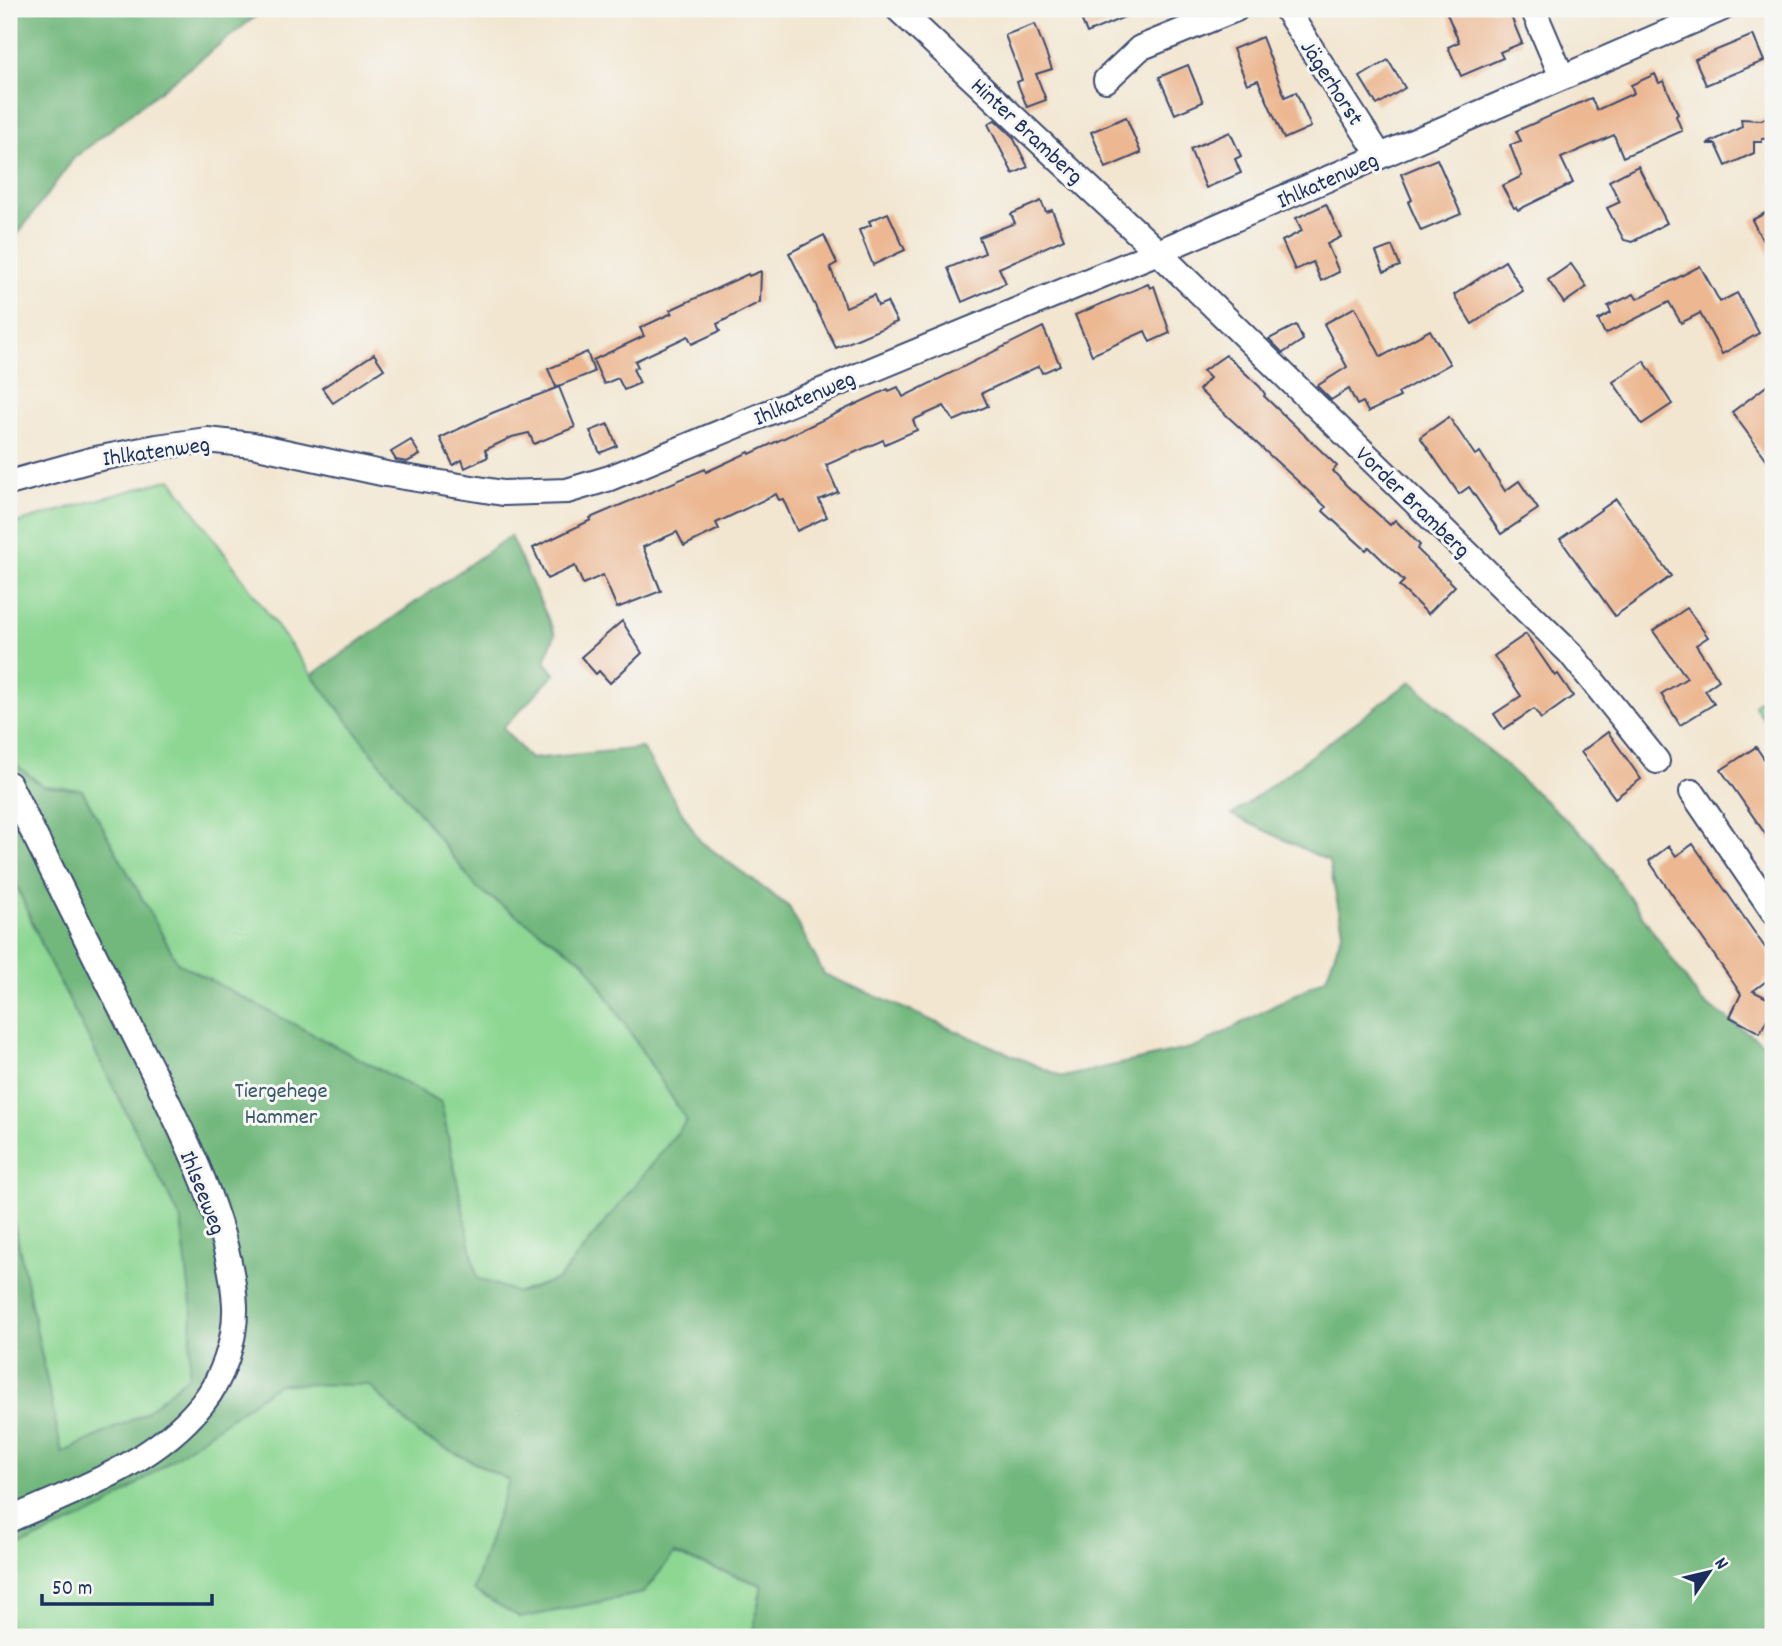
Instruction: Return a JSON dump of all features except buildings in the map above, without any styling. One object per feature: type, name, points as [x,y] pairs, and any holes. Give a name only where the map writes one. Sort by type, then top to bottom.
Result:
[{"type":"street","name":"Hinter Bramberg","points":[[898,9],[1158,252]]},
{"type":"street","points":[[1106,80],[1140,48],[1236,9]]},
{"type":"street","name":"Jägerhorst","points":[[1286,9],[1380,156]]},
{"type":"street","points":[[1533,9],[1562,77]]},
{"type":"street","name":"Ihlkatenweg","points":[[9,483],[91,460],[207,440],[253,445],[386,474],[503,493],[567,491],[610,478],[1158,252],[1721,9]]},
{"type":"street","name":"Vorder Bramberg","points":[[1158,252],[1570,653],[1657,761]]},
{"type":"street","name":"Ihlseeweg","points":[[9,784],[162,1091],[205,1187],[228,1252],[235,1306],[230,1347],[223,1367],[203,1404],[176,1430],[141,1458],[9,1520]]},
{"type":"street","points":[[1692,792],[1773,911]]},
{"type":"green space","points":[[9,9],[265,9],[74,158],[9,246]]},
{"type":"green space","name":"Tiergehege Hammer","points":[[171,479],[312,675],[478,889],[585,962],[687,1121],[559,1279],[518,1293],[371,1387],[419,1435],[509,1480],[643,1593],[673,1554],[762,1585],[752,1637],[9,1637],[9,525]]},
{"type":"green space","points":[[510,536],[555,634],[545,661],[555,674],[503,728],[530,759],[642,748],[700,841],[789,907],[824,974],[1063,1077],[1199,1046],[1326,978],[1343,930],[1329,861],[1232,815],[1411,681],[1592,843],[1701,1001],[1773,1050],[1773,1637],[752,1637],[762,1585],[674,1554],[643,1593],[521,1618],[473,1590],[509,1480],[419,1435],[369,1385],[278,1384],[104,1508],[9,1551],[9,1198],[62,1453],[144,1414],[189,1375],[192,1313],[181,1220],[48,959],[9,868],[9,759],[43,786],[82,790],[178,963],[441,1102],[477,1278],[518,1293],[559,1279],[687,1121],[585,962],[478,889],[312,675]]},
{"type":"green space","points":[[1773,691],[1773,733],[1754,705]]}]
